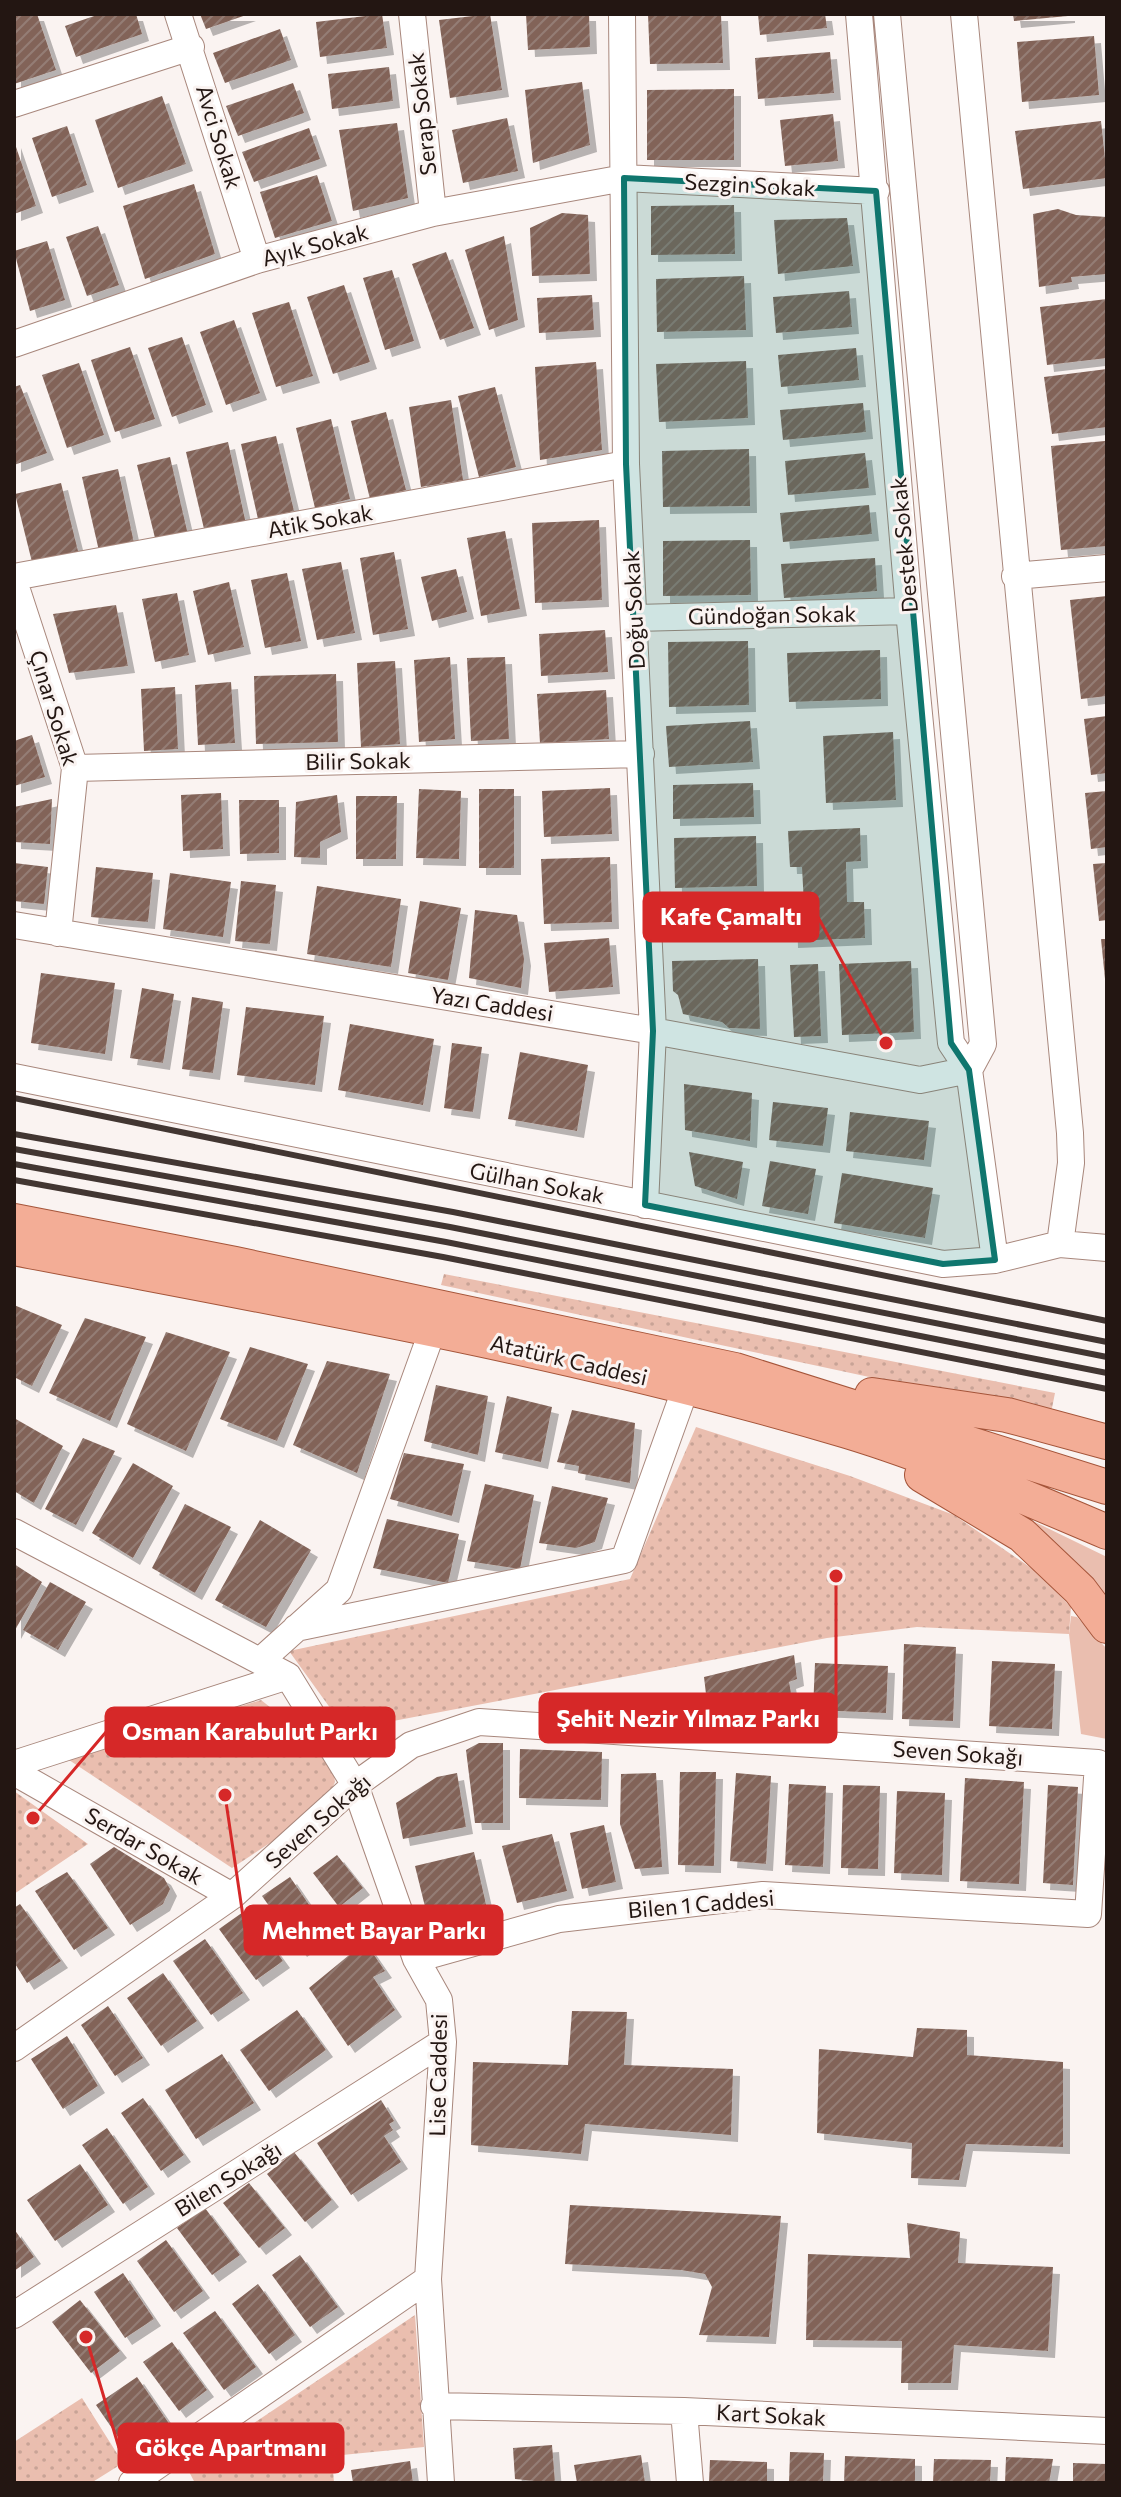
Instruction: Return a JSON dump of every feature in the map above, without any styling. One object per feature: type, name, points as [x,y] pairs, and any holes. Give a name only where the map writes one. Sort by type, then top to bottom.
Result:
[{"type":"main road","name":"Atatürk Caddesi","points":[[14,1221],[235,1264],[769,1379],[1107,1487]]},
{"type":"main road","name":"Atatürk Caddesi","points":[[14,1248],[433,1329],[686,1387],[850,1432],[1107,1532]]},
{"type":"main road","points":[[769,1379],[1007,1415],[1107,1442]]},
{"type":"main road","points":[[850,1432],[1022,1535],[1080,1590],[1107,1626]]},
{"type":"street","name":"Avci Sokak","points":[[178,14],[257,260]]},
{"type":"street","name":"Serap Sokak","points":[[412,14],[433,213]]},
{"type":"street","name":"Doğu Sokak","points":[[622,14],[626,464],[653,1031],[645,1205]]},
{"type":"street","name":"Destek Sokak","points":[[859,14],[909,611],[951,1043],[969,1070],[995,1260]]},
{"type":"street","name":"Destek Sokak","points":[[887,14],[983,1044],[969,1070]]},
{"type":"street","points":[[964,14],[1070,1133],[1071,1163],[1060,1244]]},
{"type":"street","points":[[14,104],[191,47]]},
{"type":"street","name":"Ayık Sokak","points":[[14,344],[257,260],[433,213],[624,178]]},
{"type":"street","name":"Sezgin Sokak","points":[[624,178],[876,191]]},
{"type":"street","name":"Atik Sokak","points":[[14,579],[626,464]]},
{"type":"street","points":[[1015,576],[1107,568]]},
{"type":"street","name":"Çınar Sokak","points":[[14,579],[75,768],[58,933]]},
{"type":"street","name":"Gündoğan Sokak","points":[[635,618],[909,611]]},
{"type":"street","name":"Bilir Sokak","points":[[75,768],[641,754]]},
{"type":"street","name":"Yazı Caddesi","points":[[14,925],[653,1031],[920,1080],[969,1070]]},
{"type":"street","name":"Gülhan Sokak","points":[[14,1077],[943,1264],[995,1260],[1060,1244],[1107,1248]]},
{"type":"street","points":[[260,1661],[339,1590],[433,1329]]},
{"type":"street","points":[[296,1628],[624,1560],[686,1387]]},
{"type":"street","points":[[14,1532],[288,1676]]},
{"type":"street","points":[[14,1764],[288,1676]]},
{"type":"street","name":"Lise Caddesi","points":[[288,1676],[355,1785],[416,1959],[439,2000],[443,2042],[428,2279],[441,2483]]},
{"type":"street","name":"Seven Sokağı","points":[[14,2048],[232,1896],[355,1785],[411,1745],[479,1722],[1098,1763],[1088,1914]]},
{"type":"street","name":"Serdar Sokak","points":[[14,1772],[232,1896]]},
{"type":"street","name":"Bilen 1 Caddesi","points":[[416,1959],[559,1919],[763,1895],[1088,1914]]},
{"type":"street","name":"Bilen Sokağı","points":[[14,2315],[443,2042]]},
{"type":"street","points":[[132,2483],[165,2474],[428,2279]]},
{"type":"street","name":"Kart Sokak","points":[[434,2406],[684,2411],[1107,2431]]},
{"type":"street","points":[[684,2411],[690,2483]]},
{"type":"highlighted area","points":[[624,178],[876,191],[951,1043],[969,1070],[995,1260],[943,1264],[645,1205],[653,1031],[626,464]]},
{"type":"shaded area","points":[[444,1274],[1055,1393],[1052,1408],[1047,1414],[1000,1405],[441,1285]]},
{"type":"shaded area","points":[[696,1427],[850,1476],[954,1515],[1037,1572],[1071,1607],[1069,1634],[917,1627],[827,1638],[346,1730],[289,1651],[630,1579]]},
{"type":"shaded area","points":[[1004,1507],[1107,1557],[1107,1605]]},
{"type":"shaded area","points":[[1071,1616],[1077,1617],[1107,1649],[1107,1739],[1081,1734],[1069,1634]]},
{"type":"shaded area","points":[[261,1700],[331,1755],[335,1782],[323,1808],[232,1868],[69,1760]]},
{"type":"shaded area","points":[[14,1791],[88,1844],[14,1894]]},
{"type":"shaded area","points":[[415,2315],[424,2447],[332,2456],[334,2483],[195,2483],[187,2468]]},
{"type":"shaded area","points":[[82,2398],[123,2463],[91,2483],[14,2483],[14,2442]]},
{"type":"building","points":[[14,14],[37,14],[56,70],[14,84]]},
{"type":"building","points":[[100,14],[136,14],[142,34],[76,57],[65,26]]},
{"type":"building","points":[[200,14],[249,14],[206,29]]},
{"type":"building","points":[[382,14],[387,48],[320,57],[316,22]]},
{"type":"building","points":[[490,14],[502,90],[450,98],[439,20]]},
{"type":"building","points":[[526,14],[589,14],[590,47],[528,50]]},
{"type":"building","points":[[648,14],[721,14],[723,63],[650,64]]},
{"type":"building","points":[[758,14],[825,14],[827,28],[760,35]]},
{"type":"building","points":[[1013,14],[1068,14],[1068,16],[1014,21]]},
{"type":"building","points":[[280,29],[291,60],[225,83],[213,53]]},
{"type":"building","points":[[1094,36],[1099,95],[1022,102],[1017,42]]},
{"type":"building","points":[[830,52],[834,93],[758,99],[755,58]]},
{"type":"building","points":[[389,67],[393,101],[332,109],[328,74]]},
{"type":"building","points":[[582,82],[590,145],[533,163],[525,90]]},
{"type":"building","points":[[293,83],[304,113],[238,136],[226,106]]},
{"type":"building","points":[[734,89],[734,160],[647,160],[647,90]]},
{"type":"building","points":[[162,96],[186,164],[118,188],[95,120]]},
{"type":"building","points":[[833,114],[838,161],[785,166],[780,120]]},
{"type":"building","points":[[507,118],[518,171],[463,183],[452,130]]},
{"type":"building","points":[[1101,121],[1107,178],[1023,189],[1015,131]]},
{"type":"building","points":[[397,123],[408,198],[353,211],[339,130]]},
{"type":"building","points":[[67,126],[87,185],[52,197],[32,138]]},
{"type":"building","points":[[309,128],[320,159],[254,182],[242,152]]},
{"type":"building","points":[[14,141],[36,206],[14,214]]},
{"type":"building","points":[[317,175],[332,221],[275,238],[260,192]]},
{"type":"building","points":[[194,184],[215,254],[145,279],[123,206]]},
{"type":"building","points":[[734,205],[735,254],[651,255],[651,206]]},
{"type":"building","points":[[1058,209],[1076,215],[1107,217],[1107,274],[1071,277],[1072,282],[1039,287],[1033,214]]},
{"type":"building","points":[[562,213],[588,215],[590,274],[532,276],[530,228]]},
{"type":"building","points":[[847,218],[853,266],[778,274],[774,220]]},
{"type":"building","points":[[98,226],[119,285],[87,296],[66,237]]},
{"type":"building","points":[[504,236],[518,320],[489,330],[465,250]]},
{"type":"building","points":[[47,241],[65,300],[30,311],[14,251]]},
{"type":"building","points":[[446,252],[474,328],[440,340],[412,264]]},
{"type":"building","points":[[392,270],[414,341],[385,350],[363,278]]},
{"type":"building","points":[[744,276],[746,330],[657,332],[656,279]]},
{"type":"building","points":[[344,285],[370,362],[333,374],[307,297]]},
{"type":"building","points":[[849,291],[852,327],[776,333],[773,297]]},
{"type":"building","points":[[592,295],[594,330],[539,333],[537,298]]},
{"type":"building","points":[[1107,299],[1107,358],[1047,365],[1040,307]]},
{"type":"building","points":[[289,302],[313,376],[276,387],[252,313]]},
{"type":"building","points":[[234,320],[260,393],[226,405],[200,332]]},
{"type":"building","points":[[182,337],[206,405],[172,417],[148,348]]},
{"type":"building","points":[[130,347],[155,419],[115,432],[91,360]]},
{"type":"building","points":[[856,348],[859,380],[781,387],[778,355]]},
{"type":"building","points":[[746,361],[748,418],[659,422],[656,364]]},
{"type":"building","points":[[596,362],[602,450],[540,460],[535,367]]},
{"type":"building","points":[[79,363],[104,435],[67,448],[42,375]]},
{"type":"building","points":[[1107,369],[1107,427],[1052,434],[1044,377]]},
{"type":"building","points":[[20,385],[47,453],[14,465],[14,387]]},
{"type":"building","points":[[495,387],[516,467],[479,477],[458,396]]},
{"type":"building","points":[[451,400],[463,480],[421,487],[409,407]]},
{"type":"building","points":[[863,403],[866,432],[783,440],[780,410]]},
{"type":"building","points":[[386,412],[406,490],[370,499],[351,421]]},
{"type":"building","points":[[331,419],[350,499],[315,508],[296,428]]},
{"type":"building","points":[[276,436],[294,511],[258,519],[241,444]]},
{"type":"building","points":[[1105,441],[1107,546],[1061,550],[1051,446]]},
{"type":"building","points":[[228,442],[246,524],[205,533],[186,452]]},
{"type":"building","points":[[749,449],[750,506],[663,507],[662,451]]},
{"type":"building","points":[[865,453],[869,488],[788,495],[785,461]]},
{"type":"building","points":[[170,457],[188,535],[156,542],[137,465]]},
{"type":"building","points":[[118,469],[134,543],[99,551],[82,477]]},
{"type":"building","points":[[61,483],[79,555],[33,566],[15,494]]},
{"type":"building","points":[[869,505],[872,534],[783,542],[780,513]]},
{"type":"building","points":[[599,520],[602,600],[535,603],[532,523]]},
{"type":"building","points":[[505,531],[520,609],[481,616],[467,538]]},
{"type":"building","points":[[750,540],[751,595],[663,596],[663,541]]},
{"type":"building","points":[[394,552],[408,629],[373,635],[360,558]]},
{"type":"building","points":[[875,558],[877,591],[784,598],[781,564]]},
{"type":"building","points":[[341,562],[355,633],[317,640],[302,569]]},
{"type":"building","points":[[456,569],[467,612],[432,621],[421,577]]},
{"type":"building","points":[[287,573],[301,641],[265,648],[251,580]]},
{"type":"building","points":[[229,582],[244,647],[208,655],[193,591]]},
{"type":"building","points":[[177,593],[189,655],[155,662],[142,599]]},
{"type":"building","points":[[1107,596],[1107,696],[1081,699],[1070,600]]},
{"type":"building","points":[[116,605],[128,666],[69,673],[53,614]]},
{"type":"building","points":[[605,630],[608,672],[541,676],[539,634]]},
{"type":"building","points":[[748,641],[749,705],[669,707],[668,642]]},
{"type":"building","points":[[880,650],[881,699],[789,702],[787,653]]},
{"type":"building","points":[[450,657],[455,739],[419,742],[414,660]]},
{"type":"building","points":[[505,657],[509,739],[471,741],[467,658]]},
{"type":"building","points":[[395,661],[400,744],[361,747],[357,663]]},
{"type":"building","points":[[336,674],[338,742],[256,744],[254,676]]},
{"type":"building","points":[[231,682],[235,743],[198,745],[195,685]]},
{"type":"building","points":[[175,687],[178,749],[144,751],[141,689]]},
{"type":"building","points":[[606,690],[609,739],[540,743],[537,694]]},
{"type":"building","points":[[1107,716],[1107,773],[1091,775],[1084,719]]},
{"type":"building","points":[[750,721],[753,762],[669,767],[666,726]]},
{"type":"building","points":[[893,732],[896,800],[826,803],[823,736]]},
{"type":"building","points":[[32,735],[45,777],[14,786],[14,741]]},
{"type":"building","points":[[753,783],[754,817],[673,819],[673,785]]},
{"type":"building","points":[[610,788],[612,834],[544,837],[542,791]]},
{"type":"building","points":[[419,789],[461,791],[459,859],[416,858]]},
{"type":"building","points":[[479,789],[514,789],[514,868],[479,868]]},
{"type":"building","points":[[1107,791],[1107,847],[1091,849],[1085,793]]},
{"type":"building","points":[[221,793],[223,849],[183,851],[181,795]]},
{"type":"building","points":[[337,795],[341,832],[320,842],[320,858],[294,857],[296,802]]},
{"type":"building","points":[[356,796],[397,796],[396,859],[356,859]]},
{"type":"building","points":[[52,799],[50,844],[14,842],[14,807]]},
{"type":"building","points":[[239,800],[279,800],[279,853],[240,854]]},
{"type":"building","points":[[860,828],[861,861],[846,862],[847,902],[864,902],[865,938],[791,941],[790,905],[804,905],[802,867],[790,867],[788,831]]},
{"type":"building","points":[[756,836],[757,886],[675,888],[674,838]]},
{"type":"building","points":[[610,857],[612,922],[544,924],[541,859]]},
{"type":"building","points":[[14,863],[48,867],[44,904],[14,901]]},
{"type":"building","points":[[1107,863],[1107,920],[1099,921],[1093,864]]},
{"type":"building","points":[[96,867],[153,873],[148,922],[91,917]]},
{"type":"building","points":[[170,873],[231,882],[223,937],[163,929]]},
{"type":"building","points":[[241,881],[276,885],[270,944],[235,941]]},
{"type":"building","points":[[317,886],[401,899],[391,967],[307,954]]},
{"type":"building","points":[[420,901],[461,908],[448,980],[408,973]]},
{"type":"building","points":[[475,910],[517,915],[524,959],[521,988],[469,978]]},
{"type":"building","points":[[609,938],[613,987],[549,992],[544,943]]},
{"type":"building","points":[[1101,939],[1107,939],[1107,979],[1105,979]]},
{"type":"building","points":[[758,959],[760,1029],[729,1028],[722,1022],[683,1014],[678,995],[673,991],[672,961]]},
{"type":"building","points":[[911,961],[914,1032],[842,1035],[839,964]]},
{"type":"building","points":[[818,964],[821,1036],[794,1037],[790,965]]},
{"type":"building","points":[[41,973],[115,983],[105,1054],[31,1043]]},
{"type":"building","points":[[142,988],[174,994],[163,1063],[130,1058]]},
{"type":"building","points":[[192,997],[223,1002],[213,1073],[182,1069]]},
{"type":"building","points":[[246,1007],[324,1016],[315,1085],[237,1075]]},
{"type":"building","points":[[350,1024],[434,1039],[423,1105],[338,1090]]},
{"type":"building","points":[[452,1043],[482,1047],[473,1112],[444,1108]]},
{"type":"building","points":[[520,1052],[588,1065],[577,1131],[508,1119]]},
{"type":"building","points":[[684,1084],[752,1093],[750,1141],[685,1130]]},
{"type":"building","points":[[773,1102],[828,1108],[823,1146],[769,1140]]},
{"type":"building","points":[[850,1112],[929,1121],[924,1160],[846,1151]]},
{"type":"building","points":[[689,1152],[743,1162],[737,1199],[695,1186]]},
{"type":"building","points":[[770,1161],[816,1169],[808,1214],[762,1206]]},
{"type":"building","points":[[842,1173],[933,1188],[925,1238],[834,1223]]},
{"type":"building","points":[[14,1305],[62,1325],[32,1386],[14,1377]]},
{"type":"building","points":[[85,1318],[146,1337],[110,1421],[49,1393]]},
{"type":"building","points":[[166,1332],[230,1352],[186,1451],[127,1424]]},
{"type":"building","points":[[250,1347],[308,1364],[277,1441],[220,1419]]},
{"type":"building","points":[[327,1361],[390,1374],[357,1473],[293,1445]]},
{"type":"building","points":[[436,1385],[488,1396],[478,1455],[424,1441]]},
{"type":"building","points":[[507,1396],[552,1407],[541,1462],[495,1452]]},
{"type":"building","points":[[572,1410],[635,1423],[630,1483],[578,1473],[579,1466],[557,1462]]},
{"type":"building","points":[[14,1418],[63,1446],[34,1503],[14,1491]]},
{"type":"building","points":[[83,1438],[115,1451],[76,1525],[45,1509]]},
{"type":"building","points":[[404,1453],[464,1464],[452,1516],[390,1499]]},
{"type":"building","points":[[133,1463],[173,1486],[133,1558],[92,1533]]},
{"type":"building","points":[[485,1484],[534,1495],[520,1569],[467,1561]]},
{"type":"building","points":[[552,1486],[608,1498],[595,1542],[576,1548],[539,1543]]},
{"type":"building","points":[[185,1504],[231,1527],[195,1593],[152,1568]]},
{"type":"building","points":[[387,1519],[459,1534],[448,1583],[373,1568]]},
{"type":"building","points":[[260,1520],[311,1550],[266,1627],[215,1600]]},
{"type":"building","points":[[14,1564],[42,1582],[14,1632]]},
{"type":"building","points":[[50,1582],[86,1602],[58,1650],[23,1630]]},
{"type":"building","points":[[904,1644],[956,1647],[953,1721],[902,1719]]},
{"type":"building","points":[[794,1655],[797,1679],[789,1682],[791,1693],[787,1697],[791,1710],[767,1715],[766,1710],[736,1713],[735,1706],[708,1711],[704,1677]]},
{"type":"building","points":[[992,1661],[1055,1664],[1052,1729],[989,1726]]},
{"type":"building","points":[[815,1663],[888,1666],[886,1713],[813,1710]]},
{"type":"building","points":[[479,1743],[503,1743],[503,1823],[475,1823],[466,1750]]},
{"type":"building","points":[[520,1749],[602,1752],[601,1800],[519,1798]]},
{"type":"building","points":[[680,1772],[716,1772],[714,1866],[678,1865]]},
{"type":"building","points":[[457,1773],[466,1827],[403,1839],[396,1803],[437,1777]]},
{"type":"building","points":[[656,1773],[662,1867],[635,1869],[620,1824],[621,1774]]},
{"type":"building","points":[[736,1773],[771,1776],[766,1864],[730,1861]]},
{"type":"building","points":[[965,1778],[1024,1782],[1019,1884],[960,1881]]},
{"type":"building","points":[[789,1784],[826,1786],[823,1867],[785,1865]]},
{"type":"building","points":[[843,1785],[880,1786],[878,1869],[841,1868]]},
{"type":"building","points":[[1048,1785],[1078,1787],[1073,1885],[1043,1883]]},
{"type":"building","points":[[897,1791],[945,1793],[942,1875],[894,1873]]},
{"type":"building","points":[[604,1825],[616,1882],[582,1889],[570,1833]]},
{"type":"building","points":[[552,1834],[567,1891],[517,1903],[502,1846]]},
{"type":"building","points":[[114,1847],[164,1878],[170,1889],[163,1904],[130,1925],[90,1864]]},
{"type":"building","points":[[474,1852],[488,1913],[430,1927],[415,1866]]},
{"type":"building","points":[[337,1855],[363,1888],[339,1907],[313,1873]]},
{"type":"building","points":[[67,1872],[108,1928],[74,1950],[35,1891]]},
{"type":"building","points":[[290,1877],[327,1931],[300,1950],[262,1896]]},
{"type":"building","points":[[20,1904],[61,1961],[27,1983],[14,1962],[14,1908]]},
{"type":"building","points":[[246,1910],[283,1961],[256,1980],[219,1929]]},
{"type":"building","points":[[205,1939],[243,1993],[211,2015],[173,1961]]},
{"type":"building","points":[[365,1942],[385,1971],[373,1977],[395,2010],[348,2046],[309,1988]]},
{"type":"building","points":[[163,1973],[197,2021],[161,2046],[127,1998]]},
{"type":"building","points":[[108,2006],[143,2058],[115,2076],[81,2025]]},
{"type":"building","points":[[297,2010],[326,2050],[269,2091],[240,2050]]},
{"type":"building","points":[[572,2011],[627,2012],[624,2065],[733,2069],[731,2135],[585,2124],[581,2154],[471,2145],[473,2062],[568,2065]]},
{"type":"building","points":[[917,2028],[967,2030],[967,2055],[1063,2062],[1063,2147],[966,2144],[959,2180],[911,2178],[912,2143],[817,2133],[819,2049],[913,2057]]},
{"type":"building","points":[[67,2036],[98,2086],[63,2109],[31,2059]]},
{"type":"building","points":[[222,2054],[254,2103],[196,2139],[165,2090]]},
{"type":"building","points":[[143,2098],[184,2155],[161,2171],[121,2113]]},
{"type":"building","points":[[381,2100],[394,2121],[389,2124],[393,2130],[384,2136],[401,2162],[351,2195],[317,2143]]},
{"type":"building","points":[[107,2128],[148,2187],[123,2204],[82,2145]]},
{"type":"building","points":[[294,2152],[332,2200],[305,2222],[267,2174]]},
{"type":"building","points":[[80,2164],[108,2205],[55,2241],[27,2200]]},
{"type":"building","points":[[249,2183],[285,2228],[259,2248],[223,2203]]},
{"type":"building","points":[[570,2205],[781,2216],[769,2337],[699,2335],[712,2287],[705,2274],[565,2264]]},
{"type":"building","points":[[205,2208],[240,2255],[212,2275],[177,2228]]},
{"type":"building","points":[[907,2223],[960,2232],[958,2263],[1053,2267],[1048,2351],[954,2345],[951,2383],[901,2383],[902,2341],[806,2340],[808,2254],[910,2258]]},
{"type":"building","points":[[14,2229],[34,2257],[14,2271]]},
{"type":"building","points":[[166,2240],[203,2291],[174,2312],[137,2261]]},
{"type":"building","points":[[300,2255],[338,2307],[310,2327],[272,2275]]},
{"type":"building","points":[[123,2273],[154,2319],[125,2338],[94,2292]]},
{"type":"building","points":[[258,2284],[295,2335],[269,2354],[232,2304]]},
{"type":"building","points":[[80,2300],[120,2351],[91,2373],[52,2322]]},
{"type":"building","points":[[215,2311],[256,2367],[224,2390],[183,2333]]},
{"type":"building","points":[[172,2342],[207,2390],[179,2411],[143,2362]]},
{"type":"building","points":[[137,2377],[170,2425],[129,2453],[96,2405]]},
{"type":"building","points":[[552,2445],[555,2483],[515,2479],[513,2448]]},
{"type":"building","points":[[790,2452],[824,2453],[823,2483],[789,2483]]},
{"type":"building","points":[[641,2455],[645,2483],[577,2483],[574,2465]]},
{"type":"building","points":[[845,2456],[915,2459],[915,2483],[844,2483]]},
{"type":"building","points":[[1006,2457],[1053,2459],[1049,2483],[1005,2483]]},
{"type":"building","points":[[934,2459],[991,2460],[990,2483],[933,2483]]},
{"type":"building","points":[[710,2460],[767,2462],[767,2483],[709,2483]]},
{"type":"building","points":[[410,2461],[413,2483],[353,2483],[351,2470]]},
{"type":"building","points":[[1073,2463],[1107,2464],[1107,2483],[1073,2483]]},
{"type":"railway","points":[[14,1098],[1107,1321]]},
{"type":"railway","points":[[14,1134],[453,1212],[1107,1342]]},
{"type":"railway","points":[[14,1149],[450,1227],[1107,1357]]},
{"type":"railway","points":[[14,1164],[446,1242],[1107,1373]]},
{"type":"railway","points":[[14,1180],[443,1257],[1107,1389]]},
{"type":"place","name":"Kafe Çamaltı","points":[[886,1043]]},
{"type":"place","name":"Şehit Nezir Yılmaz Parkı","points":[[836,1576]]},
{"type":"place","name":"Mehmet Bayar Parkı","points":[[225,1795]]},
{"type":"place","name":"Osman Karabulut Parkı","points":[[33,1818]]},
{"type":"place","name":"Gökçe Apartmanı","points":[[86,2337]]}]
